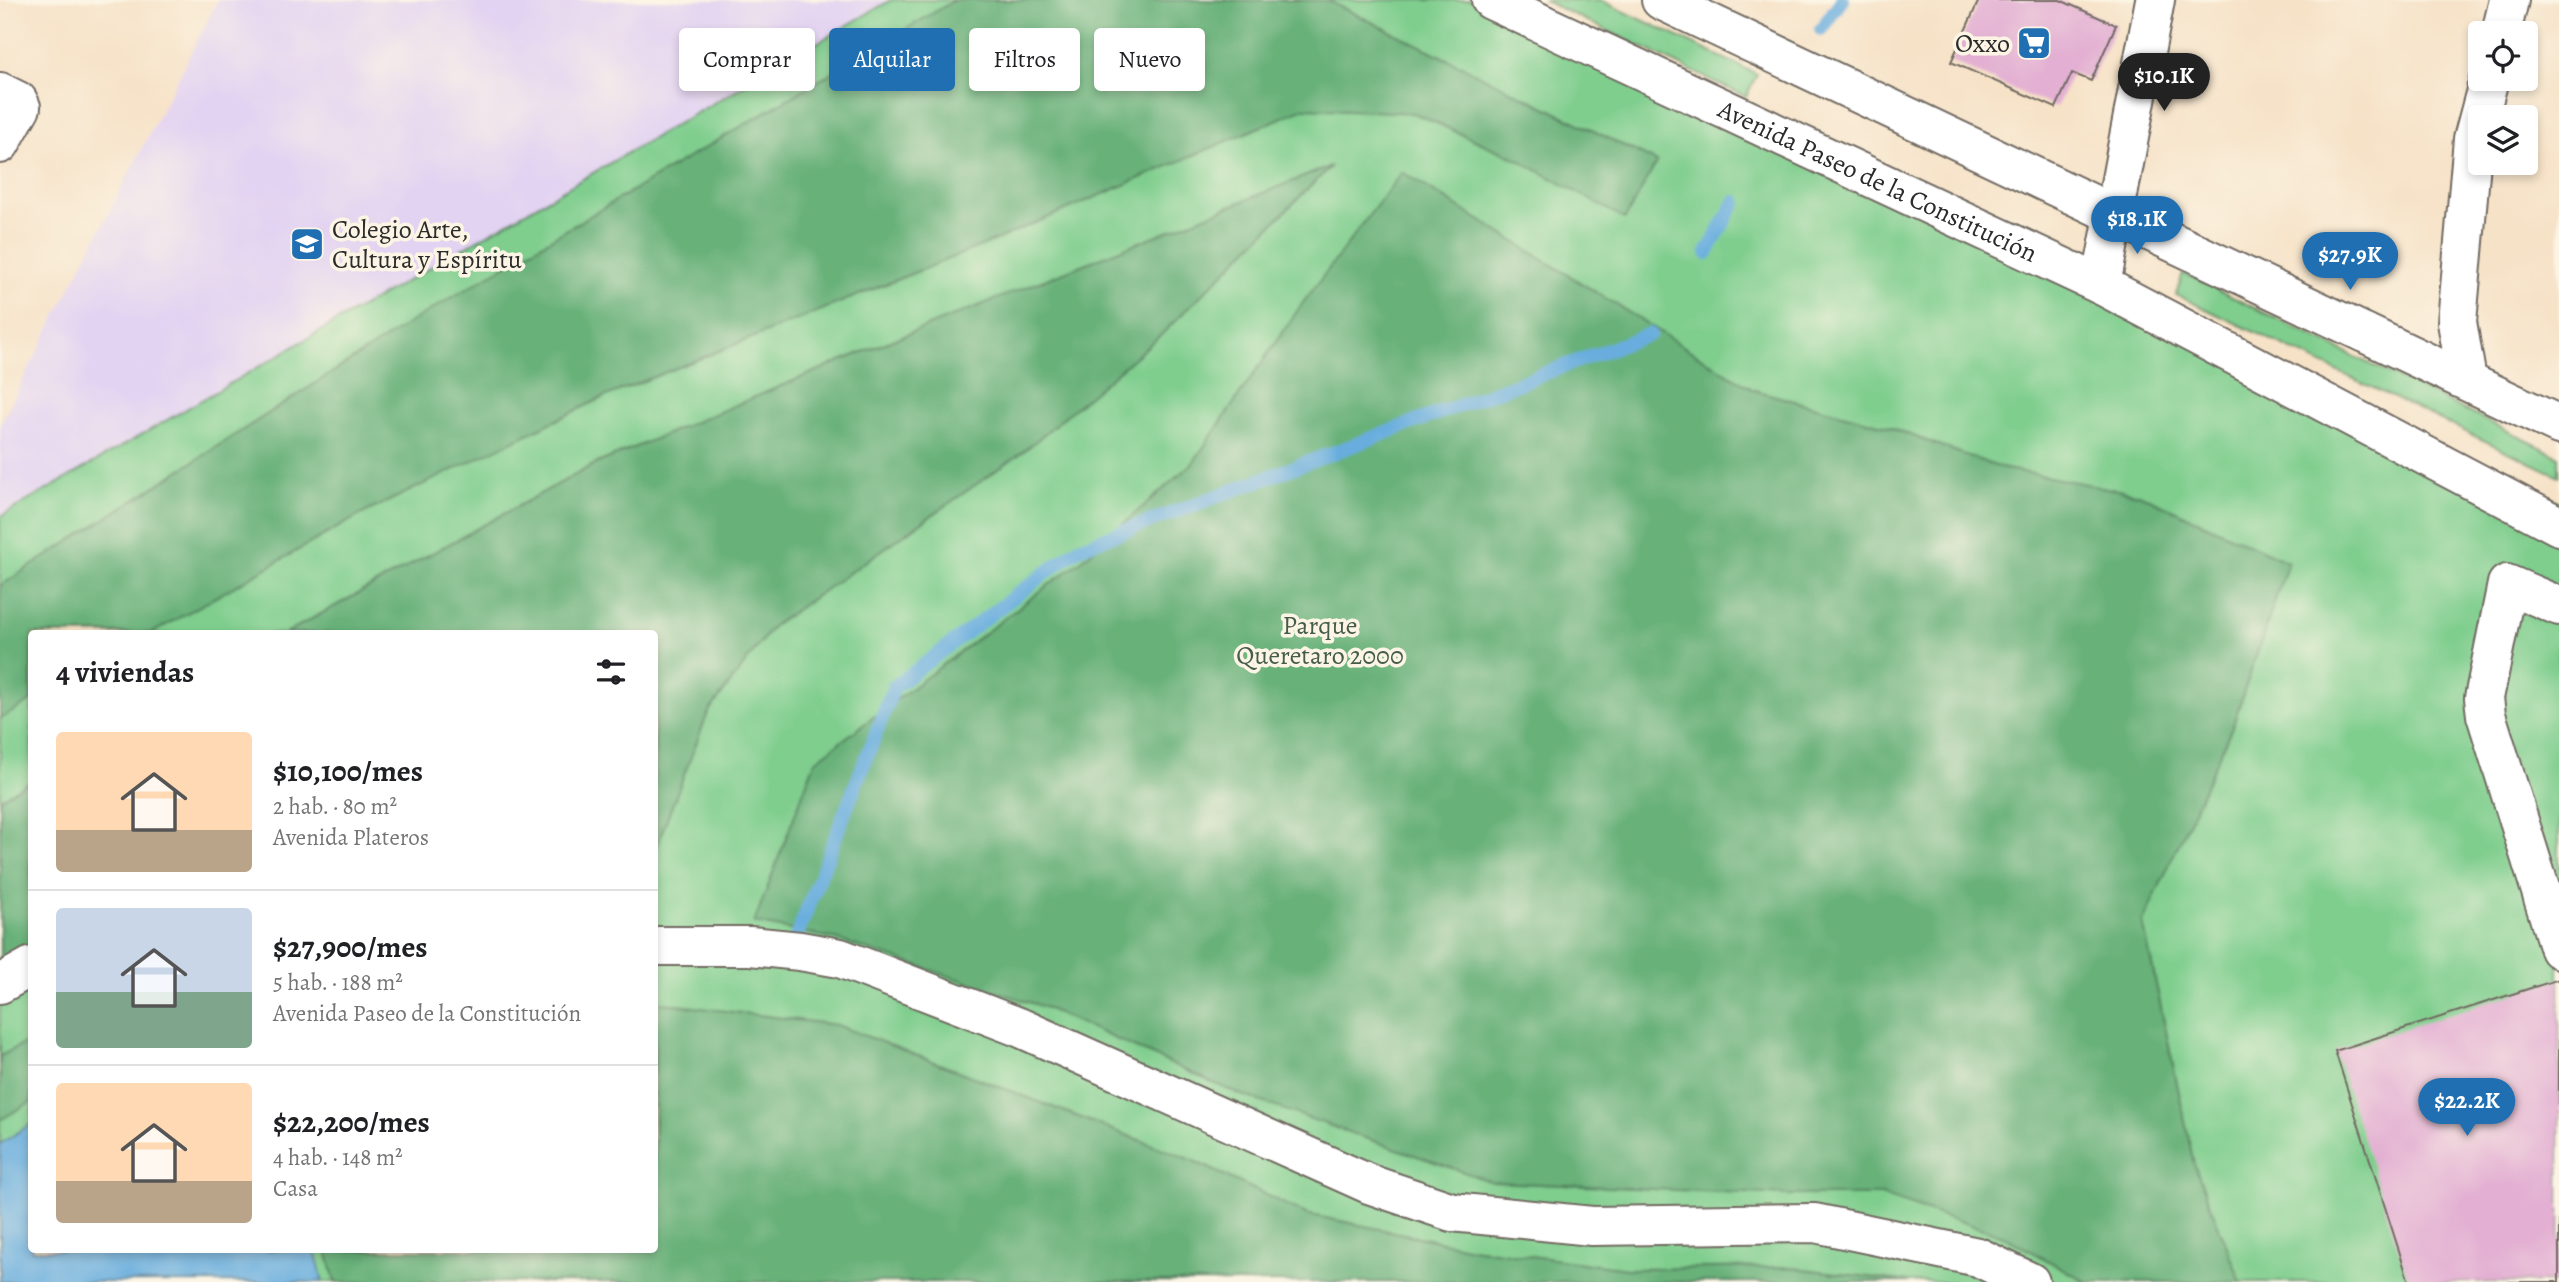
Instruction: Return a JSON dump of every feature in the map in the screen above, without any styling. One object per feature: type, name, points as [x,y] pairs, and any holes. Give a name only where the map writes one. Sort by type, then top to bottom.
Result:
[{"type":"street","name":"Avenida Paseo de la Constitución","points":[[1490,0],[2101,285],[2559,526]]},
{"type":"street","points":[[1661,0],[2559,425]]},
{"type":"street","points":[[2101,285],[2155,0]]},
{"type":"street","points":[[2504,21],[2509,0]]},
{"type":"street","points":[[2467,380],[2457,322],[2473,139],[2486,91]]},
{"type":"street","points":[[0,143],[21,107],[9,97]]},
{"type":"street","points":[[2559,606],[2507,584],[2484,698],[2486,715],[2559,949]]},
{"type":"street","points":[[658,946],[750,946],[840,958],[1021,1028],[1369,1184],[1452,1212],[1592,1226],[1815,1223],[1978,1258],[2030,1282]]},
{"type":"street","points":[[0,984],[28,968]]},
{"type":"shaded area","name":"Colegio Arte, Cultura y Espíritu","points":[[218,0],[931,0],[883,28],[829,28],[829,59],[815,67],[815,28],[679,28],[679,91],[774,91],[0,540],[0,425]]},
{"type":"green space","name":"Parque Queretaro 2000","points":[[891,0],[1485,0],[2101,285],[2559,502],[2559,1282],[0,1282],[0,517],[734,91],[815,91],[815,44],[829,36],[829,91],[955,91],[955,28],[843,28]]},
{"type":"green space","points":[[955,0],[1327,0],[1657,162],[1625,219],[1517,159],[1414,113],[1304,108],[986,244],[604,397],[362,514],[157,630],[28,630],[28,703],[0,719],[0,586],[417,318],[801,91],[815,91],[815,83],[829,74],[829,91],[955,91],[955,28],[908,28]]},
{"type":"green space","points":[[1543,0],[1600,0],[1757,74],[1746,97]]},
{"type":"green space","points":[[1331,166],[1162,334],[1024,451],[773,626],[708,713],[658,842],[658,630],[291,630],[595,464],[855,355]]},
{"type":"green space","points":[[1402,172],[1754,390],[1886,426],[2001,468],[2139,494],[2288,562],[2232,727],[2143,922],[2194,1164],[2241,1282],[2087,1282],[2001,1235],[1881,1195],[1789,1195],[1492,1182],[1236,1093],[1044,1007],[832,938],[754,923],[815,761],[1083,559],[1192,464],[1302,304]]},
{"type":"green space","points":[[2183,273],[2559,456],[2559,476],[2176,295]]},
{"type":"green space","points":[[28,782],[28,949],[0,966],[0,799]]},
{"type":"green space","points":[[658,1002],[837,1025],[1192,1160],[1306,1214],[1472,1248],[1627,1269],[1788,1267],[1909,1282],[335,1282],[328,1253],[658,1253]]},
{"type":"green space","points":[[28,1042],[28,1104],[0,1120],[0,1056]]},
{"type":"water","points":[[28,1126],[28,1253],[316,1253],[323,1282],[0,1282],[0,1144]]},
{"type":"building","name":"Oxxo","points":[[1979,0],[2060,0],[2116,25],[2091,81],[2072,73],[2056,108],[1951,62]]},
{"type":"building","points":[[2559,979],[2559,1282],[2409,1282],[2335,1051]]},
{"type":"waterway","points":[[1821,29],[1842,0]]},
{"type":"waterway","points":[[1707,253],[1735,202]]},
{"type":"waterway","points":[[795,940],[894,687],[1079,548],[1650,334]]},
{"type":"place","name":"Oxxo","points":[[2034,43]]},
{"type":"place","name":"Colegio Arte, Cultura y Espíritu","points":[[307,244]]}]
